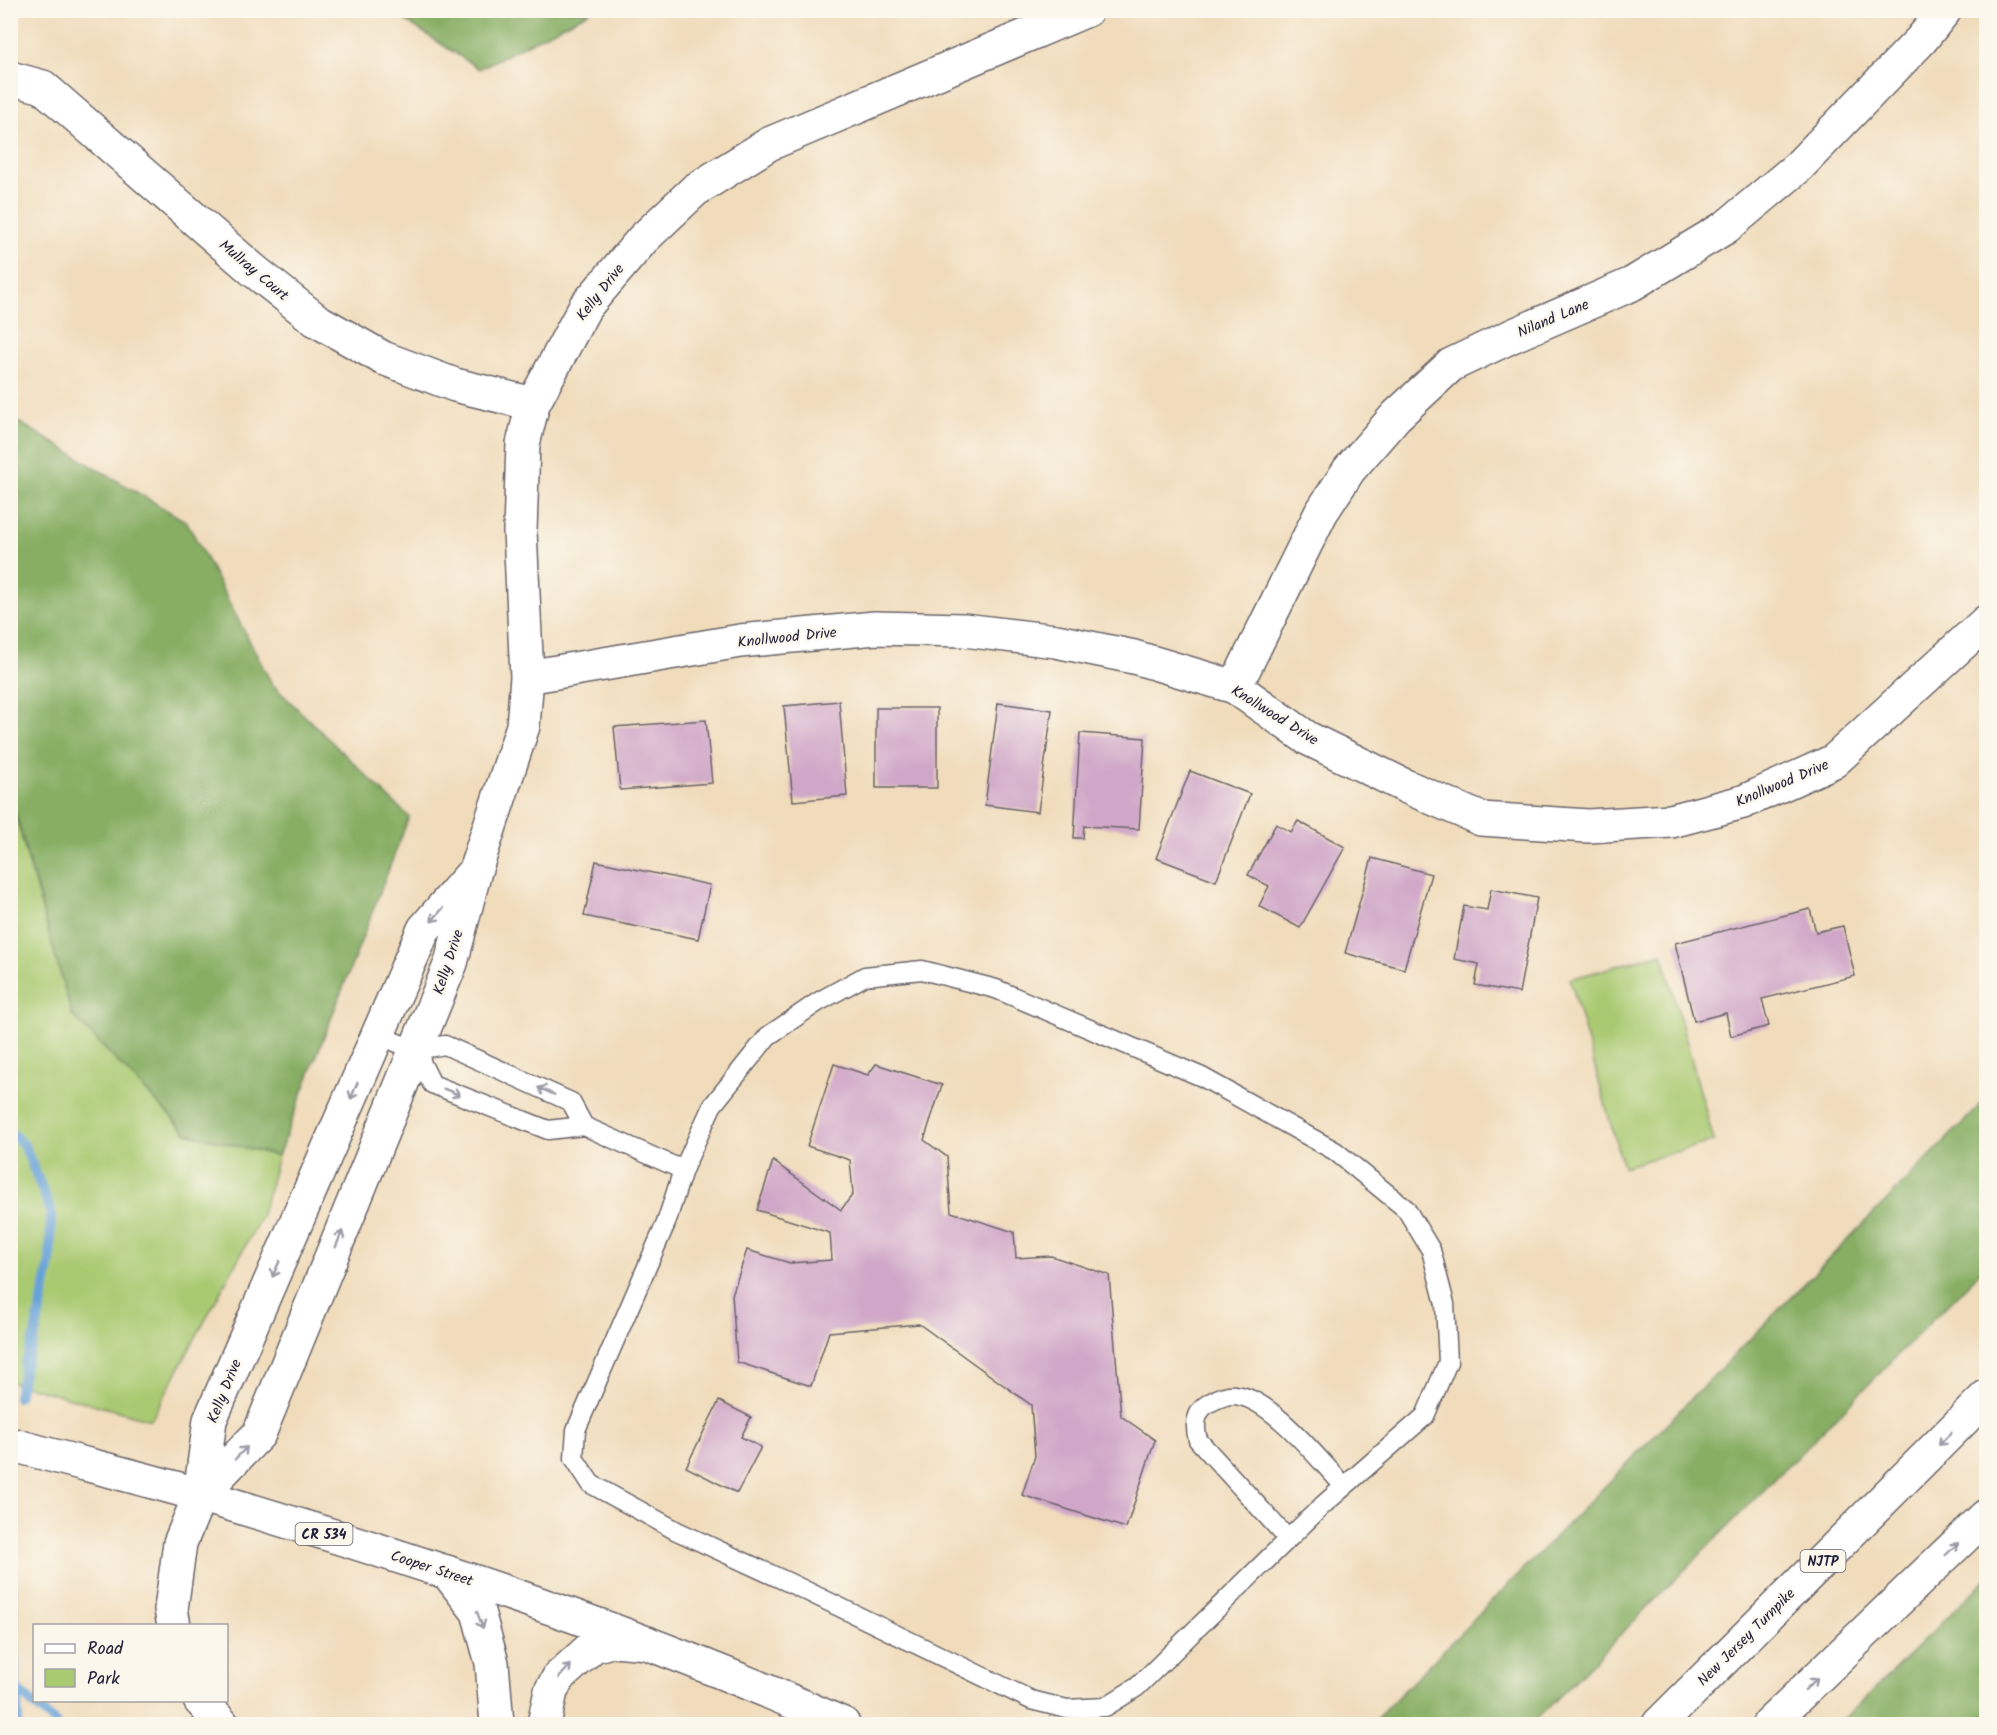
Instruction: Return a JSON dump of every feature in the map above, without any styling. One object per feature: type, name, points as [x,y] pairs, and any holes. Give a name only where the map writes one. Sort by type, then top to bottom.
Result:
[{"type":"main road","name":"Kelly Drive","points":[[200,1495],[259,1434],[451,963],[475,871],[523,726],[527,677],[520,531],[523,444],[532,404],[585,307],[644,239],[695,190],[769,144],[1087,10]]},
{"type":"main road","name":"Niland Lane","points":[[1234,687],[1321,513],[1349,470],[1396,416],[1451,365],[1632,284],[1726,227],[1798,167],[1921,40],[1945,10]]},
{"type":"main road","name":"Mullray Court","points":[[10,78],[43,87],[252,269],[316,320],[383,358],[455,385],[532,404]]},
{"type":"main road","name":"Knollwood Drive","points":[[527,677],[740,641],[874,628],[964,630],[1056,641],[1134,657],[1234,687],[1307,738],[1405,786],[1481,819],[1588,826],[1671,821],[1743,802],[1834,761],[1986,622]]},
{"type":"main road","name":"Kelly Drive","points":[[200,1495],[210,1420],[424,929],[475,871]]},
{"type":"main road","name":"New Jersey Turnpike","points":[[1659,1725],[1986,1397]]},
{"type":"main road","name":"Cooper Street","points":[[24,1448],[200,1495],[447,1572],[650,1643],[843,1725]]},
{"type":"main road","points":[[174,1624],[171,1609],[180,1543],[200,1495]]},
{"type":"main road","points":[[1769,1725],[1986,1516]]},
{"type":"main road","points":[[447,1572],[478,1612],[492,1662],[496,1725]]},
{"type":"main road","points":[[544,1725],[551,1691],[559,1677],[593,1646],[615,1640],[650,1643]]},
{"type":"main road","points":[[201,1702],[222,1725]]},
{"type":"lane","points":[[922,970],[996,989],[1202,1077],[1335,1151],[1407,1209],[1431,1250],[1445,1304],[1448,1362],[1425,1416],[1344,1486],[1137,1687],[1105,1707],[1067,1709],[1031,1700],[677,1531],[591,1484],[574,1458],[576,1430],[666,1222],[683,1170],[712,1106],[768,1035],[818,1002],[865,976],[922,970]]},
{"type":"lane","points":[[378,1035],[415,1050],[445,1045],[571,1102],[584,1126]]},
{"type":"lane","points":[[415,1050],[432,1084],[548,1130],[584,1126],[683,1170]]},
{"type":"lane","points":[[1288,1539],[1198,1440],[1196,1418],[1205,1405],[1222,1396],[1234,1395],[1253,1399],[1275,1414],[1344,1486]]},
{"type":"green space","points":[[391,10],[591,11],[479,69]]},
{"type":"green space","points":[[10,417],[187,522],[272,684],[409,817],[278,1156],[187,1133],[72,1015],[11,797]]},
{"type":"green space","points":[[10,797],[72,1015],[187,1133],[278,1156],[262,1215],[151,1420],[11,1382]]},
{"type":"green space","points":[[1662,953],[1714,1141],[1623,1167],[1570,979]]},
{"type":"green space","points":[[1986,1099],[1986,1266],[1532,1724],[1371,1724]]},
{"type":"green space","points":[[1986,1579],[1986,1724],[1839,1724]]},
{"type":"building","points":[[839,701],[847,796],[793,801],[784,706]]},
{"type":"building","points":[[998,703],[1052,710],[1038,812],[985,805]]},
{"type":"building","points":[[876,708],[937,708],[937,788],[876,788]]},
{"type":"building","points":[[706,720],[712,783],[620,790],[614,727]]},
{"type":"building","points":[[1080,733],[1145,738],[1139,829],[1084,826],[1083,838],[1074,838]]},
{"type":"building","points":[[1190,771],[1250,794],[1216,881],[1156,858]]},
{"type":"building","points":[[1298,821],[1345,847],[1300,928],[1259,906],[1269,886],[1248,875],[1276,824],[1291,832]]},
{"type":"building","points":[[1372,858],[1431,874],[1404,969],[1345,953]]},
{"type":"building","points":[[596,861],[710,885],[698,939],[584,916]]},
{"type":"building","points":[[1491,889],[1537,898],[1519,993],[1475,985],[1479,964],[1454,959],[1464,906],[1487,910]]},
{"type":"building","points":[[1810,909],[1816,932],[1843,926],[1855,976],[1762,999],[1769,1026],[1731,1036],[1726,1013],[1694,1021],[1675,943]]},
{"type":"building","points":[[834,1064],[868,1075],[876,1064],[942,1085],[924,1140],[947,1157],[951,1212],[1014,1232],[1016,1258],[1051,1256],[1109,1275],[1121,1416],[1155,1440],[1126,1528],[1022,1495],[1035,1456],[1031,1405],[919,1324],[829,1332],[811,1386],[737,1362],[732,1295],[747,1250],[790,1263],[832,1260],[830,1233],[757,1210],[773,1161],[841,1210],[853,1194],[850,1160],[807,1146]]},
{"type":"building","points":[[719,1401],[751,1417],[741,1437],[761,1447],[737,1493],[686,1467]]},
{"type":"waterway","points":[[10,1132],[24,1145],[51,1211],[50,1262],[35,1335],[18,1397]]},
{"type":"waterway","points":[[10,1552],[18,1724]]},
{"type":"waterway","points":[[16,1689],[57,1724]]}]
